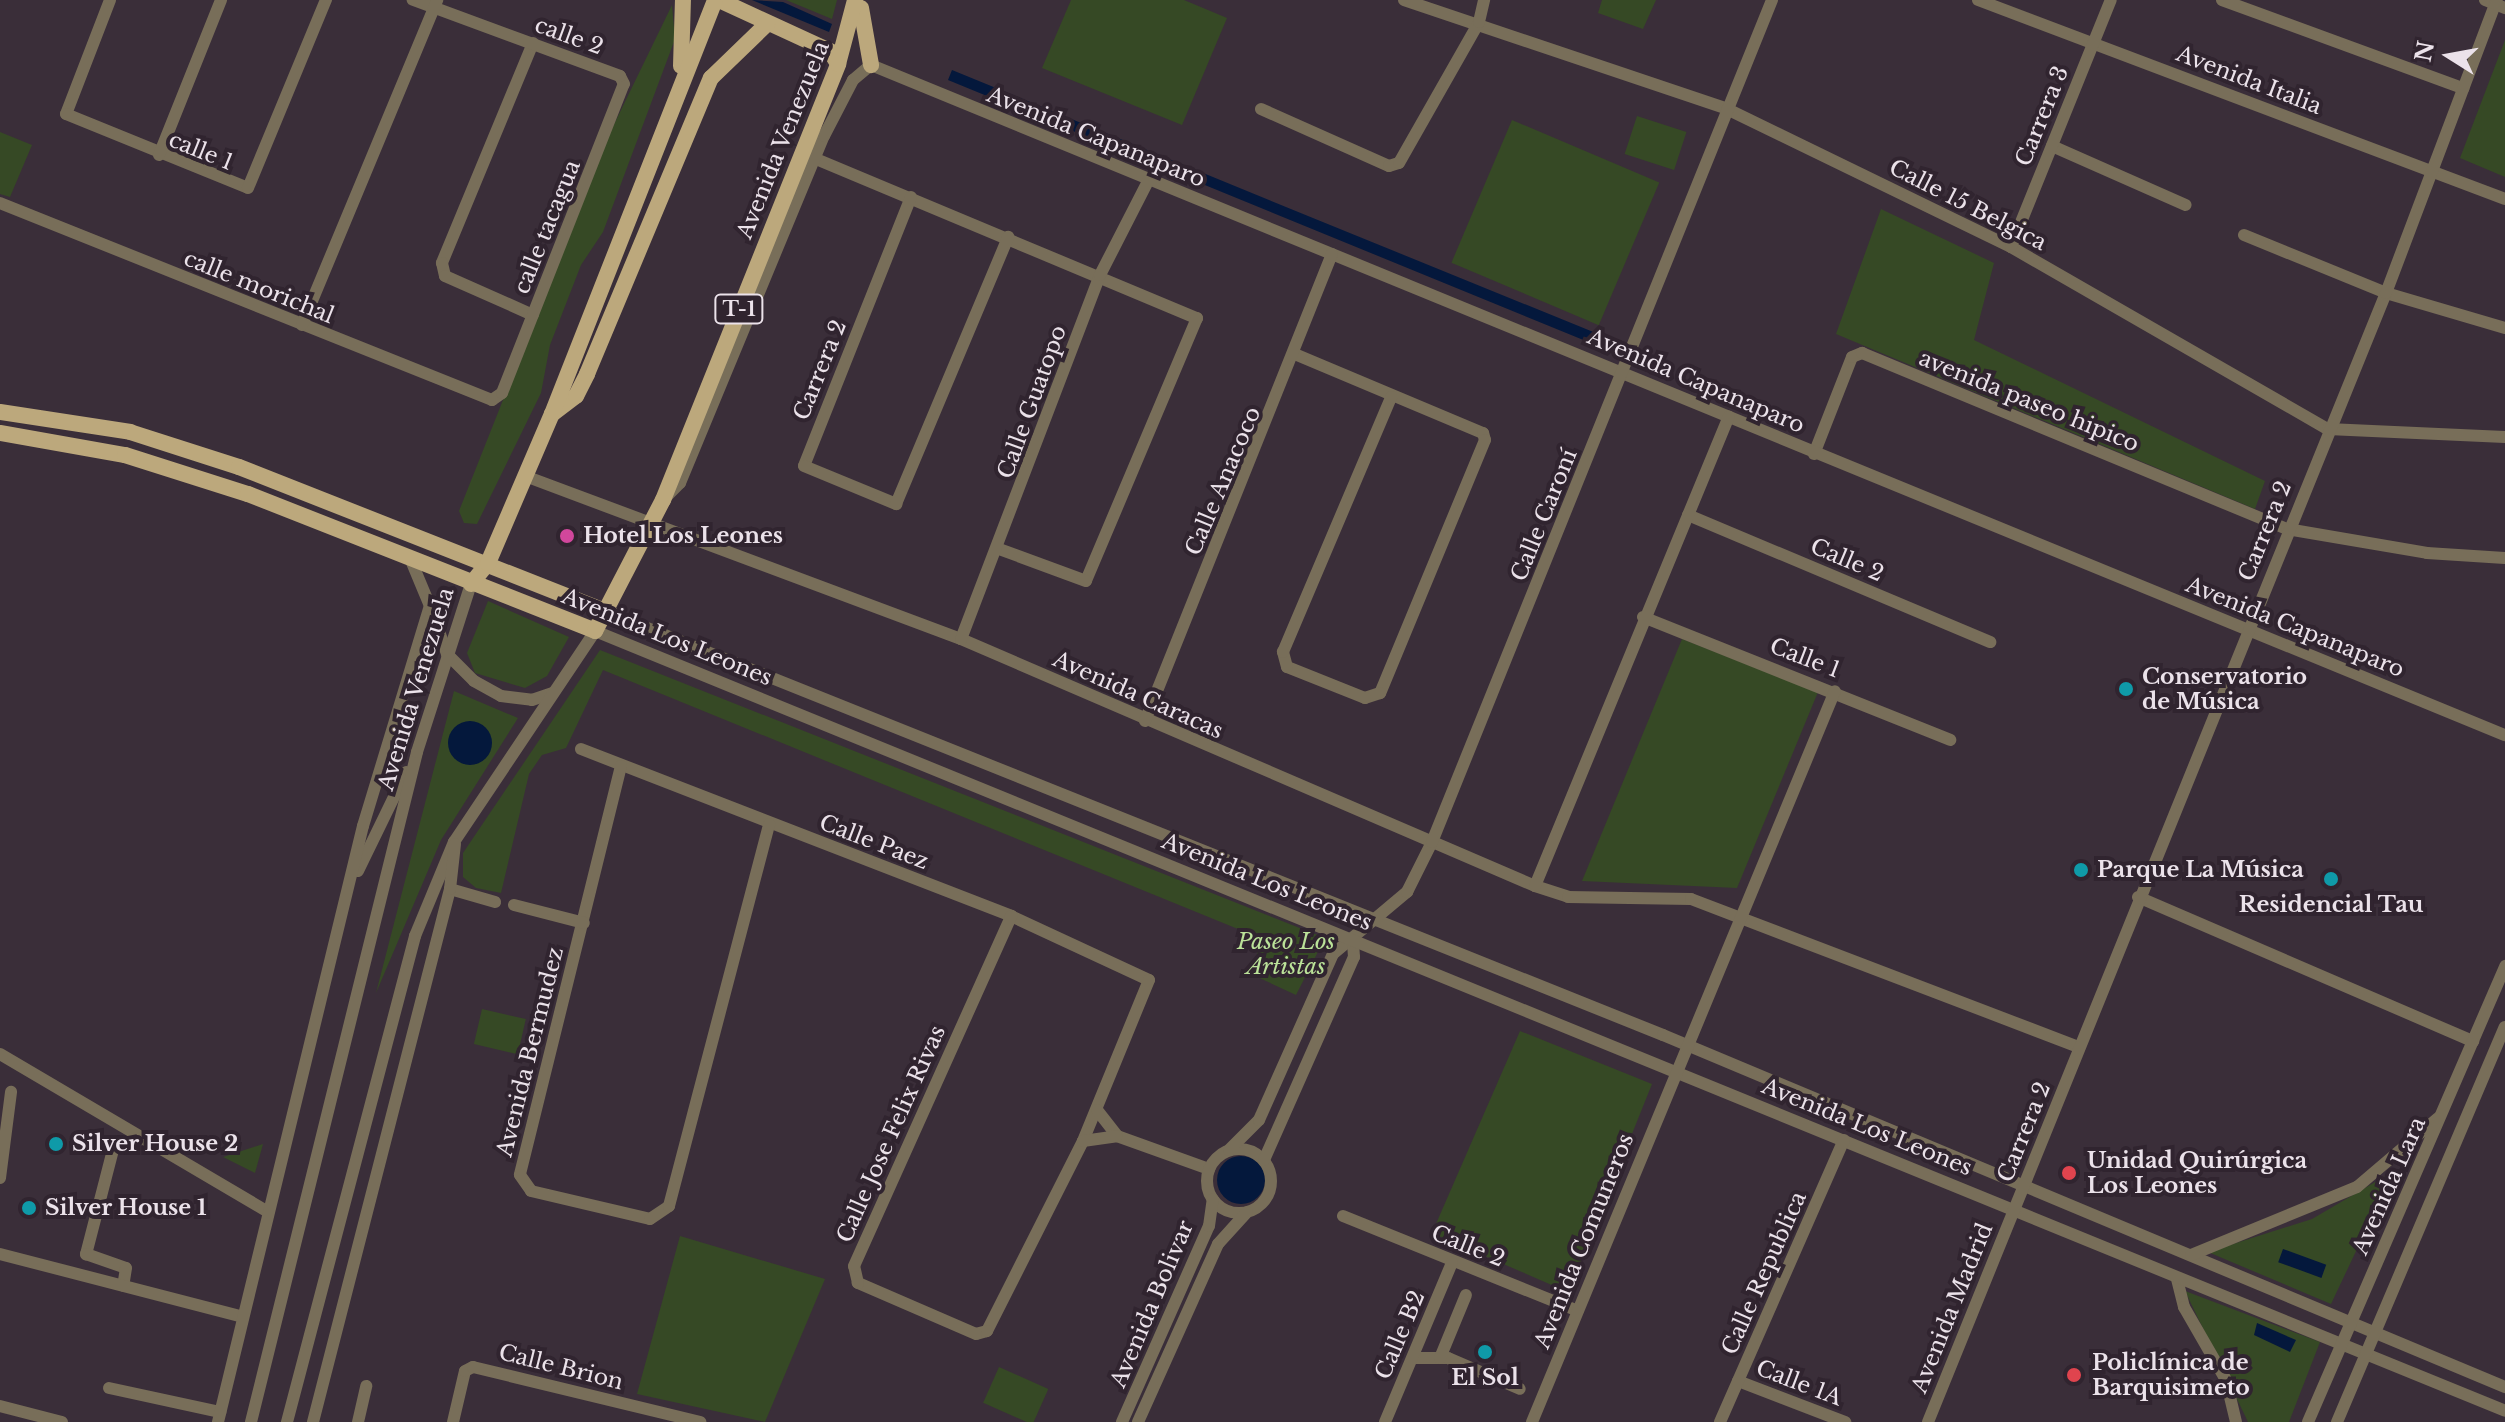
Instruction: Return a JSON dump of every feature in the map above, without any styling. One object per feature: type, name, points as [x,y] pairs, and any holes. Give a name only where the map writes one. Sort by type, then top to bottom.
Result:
[{"type":"main road","points":[[717,0],[830,51],[838,64]]},
{"type":"main road","name":"Avenida Venezuela","points":[[471,584],[488,563],[552,414],[717,0]]},
{"type":"main road","points":[[858,0],[871,65]]},
{"type":"main road","name":"Avenida Venezuela","points":[[595,631],[610,613],[663,500],[838,64],[858,0]]},
{"type":"main road","points":[[635,212],[685,56],[682,2]]},
{"type":"main road","points":[[552,414],[576,396],[587,374],[711,78],[767,24]]},
{"type":"main road","name":"Avenida Los Leones","points":[[0,412],[143,437],[488,563],[610,613]]},
{"type":"main road","name":"Avenida Los Leones","points":[[0,433],[125,455],[410,558],[595,631]]},
{"type":"street","name":"calle 1","points":[[110,0],[66,114],[159,155],[248,188],[326,0]]},
{"type":"street","points":[[159,155],[221,0]]},
{"type":"street","name":"calle 2","points":[[413,0],[436,4],[620,76]]},
{"type":"street","name":"Calle 15 Belgica","points":[[1404,0],[1479,22],[1727,109],[2011,247],[2328,429],[2505,437]]},
{"type":"street","points":[[1261,109],[1389,166],[1399,163],[1479,22],[1484,0]]},
{"type":"street","name":"Calle Caroní","points":[[1353,941],[1407,892],[1432,842],[1772,0]]},
{"type":"street","name":"Avenida Italia","points":[[1978,0],[2505,199]]},
{"type":"street","name":"Carrera 3","points":[[2011,247],[2111,0]]},
{"type":"street","points":[[2222,0],[2463,88]]},
{"type":"street","name":"Carrera 2","points":[[2014,1210],[2287,529],[2386,293],[2496,3]]},
{"type":"street","points":[[302,325],[436,4]]},
{"type":"street","points":[[533,43],[442,263],[445,276],[533,315]]},
{"type":"street","points":[[663,500],[680,483],[816,159],[853,80],[871,65]]},
{"type":"street","name":"Avenida Capanaparo","points":[[871,65],[1148,181],[1624,371],[1814,454],[2248,626],[2505,735]]},
{"type":"street","name":"calle tacagua","points":[[502,393],[623,92],[620,76]]},
{"type":"street","points":[[2052,146],[2186,205]]},
{"type":"street","points":[[816,159],[1197,318],[1086,581],[999,549]]},
{"type":"street","name":"Calle Guatopo","points":[[961,639],[999,549],[1100,275],[1148,181]]},
{"type":"street","name":"Carrera 2","points":[[911,197],[804,466],[896,504],[1008,237]]},
{"type":"street","name":"calle morichal","points":[[0,203],[479,398],[502,393]]},
{"type":"street","points":[[2244,235],[2386,293],[2505,328]]},
{"type":"street","name":"Calle Anacoco","points":[[1145,721],[1297,355],[1332,254]]},
{"type":"street","name":"avenida paseo hipico","points":[[1814,454],[1852,357],[1862,353],[2287,529],[2427,553],[2505,558]]},
{"type":"street","points":[[1297,355],[1483,433],[1484,445],[1380,693],[1365,698],[1287,667],[1283,652],[1391,397]]},
{"type":"street","points":[[1535,886],[1643,617],[1729,416]]},
{"type":"street","name":"Avenida Caracas","points":[[525,476],[961,639],[1145,721],[1535,886],[1568,897],[1691,899],[1741,915],[2079,1047]]},
{"type":"street","name":"Calle 2","points":[[1688,515],[1990,642]]},
{"type":"street","name":"Avenida Venezuela","points":[[219,1417],[240,1316],[347,893],[430,606],[410,558]]},
{"type":"street","name":"Avenida Venezuela","points":[[251,1422],[417,752],[471,584]]},
{"type":"street","points":[[430,606],[447,654],[501,696],[532,700],[553,693]]},
{"type":"street","name":"Avenida Los Leones","points":[[610,613],[1686,1045],[2505,1387]]},
{"type":"street","name":"Calle 1","points":[[1643,617],[1835,691],[1950,740]]},
{"type":"street","name":"Avenida Venezuela","points":[[287,1422],[390,1018],[454,842],[595,631]]},
{"type":"street","name":"Avenida Los Leones","points":[[595,631],[1671,1074],[1844,1140],[2505,1411]]},
{"type":"street","name":"Avenida Comuneros","points":[[1532,1422],[1671,1074],[1835,691]]},
{"type":"street","name":"Calle Paez","points":[[581,749],[1011,916],[1149,980]]},
{"type":"street","points":[[347,893],[417,752]]},
{"type":"street","name":"Avenida Bermudez","points":[[621,766],[520,1175],[531,1191],[650,1219],[669,1206],[769,824]]},
{"type":"street","name":"Avenida Venezuela","points":[[313,1422],[450,889],[454,842]]},
{"type":"street","points":[[450,889],[495,902]]},
{"type":"street","points":[[2138,897],[2473,1041]]},
{"type":"street","points":[[514,905],[584,923]]},
{"type":"street","name":"Calle Jose Felix Rivas","points":[[1011,916],[854,1266],[858,1283],[976,1334],[987,1331],[1083,1141],[1149,980]]},
{"type":"street","points":[[1083,1141],[1117,1136],[1209,1169],[1259,1120],[1333,954],[1353,941]]},
{"type":"street","name":"Avenida Bolivar","points":[[1138,1422],[1218,1244],[1247,1212],[1268,1195],[1264,1160],[1354,957],[1353,941]]},
{"type":"street","name":"Avenida Lara","points":[[2308,1422],[2505,966]]},
{"type":"street","name":"Avenida Lara","points":[[2337,1422],[2501,1048],[2505,1027]]},
{"type":"street","points":[[0,1054],[267,1211]]},
{"type":"street","points":[[0,1178],[11,1092]]},
{"type":"street","points":[[1097,1110],[1117,1136]]},
{"type":"street","points":[[2191,1255],[2357,1187],[2443,1113]]},
{"type":"street","name":"Calle Republica","points":[[1720,1422],[1844,1140]]},
{"type":"street","points":[[114,1146],[86,1254],[126,1268],[123,1286]]},
{"type":"street","points":[[1229,1150],[1248,1150],[1264,1160]]},
{"type":"street","name":"Avenida Bolivar","points":[[1122,1422],[1209,1226],[1213,1199],[1209,1169]]},
{"type":"street","name":"Avenida Bolivar","points":[[1213,1199],[1247,1212]]},
{"type":"street","name":"Avenida Madrid","points":[[1928,1422],[2014,1210]]},
{"type":"street","name":"Calle 2","points":[[1343,1216],[1452,1263],[1578,1311]]},
{"type":"street","points":[[0,1254],[240,1316]]},
{"type":"street","name":"Calle B2","points":[[1385,1422],[1452,1263]]},
{"type":"street","points":[[2177,1279],[2184,1307],[2226,1380],[2236,1422]]},
{"type":"street","points":[[1440,1358],[1466,1295]]},
{"type":"street","points":[[1413,1358],[1440,1358],[1520,1389]]},
{"type":"street","name":"Calle Brion","points":[[453,1422],[465,1371],[473,1367],[700,1422]]},
{"type":"street","name":"Calle 1A","points":[[1738,1381],[1845,1422]]},
{"type":"street","points":[[358,1422],[366,1386]]},
{"type":"street","points":[[109,1388],[219,1417]]},
{"type":"street","points":[[1,1411],[62,1422]]},
{"type":"green space","points":[[786,0],[837,0],[832,19]]},
{"type":"green space","points":[[1071,0],[1184,0],[1227,18],[1182,125],[1042,68]]},
{"type":"green space","points":[[1602,0],[1656,0],[1643,29],[1598,13]]},
{"type":"green space","points":[[672,5],[675,39],[603,232],[581,265],[550,345],[541,393],[477,524],[464,523],[459,511],[604,145]]},
{"type":"green space","points":[[2505,40],[2505,177],[2460,158]]},
{"type":"green space","points":[[1637,116],[1686,132],[1674,170],[1625,154]]},
{"type":"green space","points":[[1512,120],[1659,183],[1599,325],[1451,263]]},
{"type":"green space","points":[[0,132],[32,145],[10,197],[0,194]]},
{"type":"green space","points":[[1881,209],[1994,263],[1974,340],[2265,481],[2255,509],[1836,334]]},
{"type":"green space","points":[[488,601],[569,637],[547,676],[525,688],[475,673],[467,653]]},
{"type":"green space","points":[[1682,639],[1818,692],[1737,888],[1582,881]]},
{"type":"green space","name":"Paseo Los Artistas","points":[[600,650],[1325,938],[1296,995],[1253,975],[1260,938],[603,670],[566,748],[542,755],[529,774],[501,893],[476,888],[463,877],[463,853]]},
{"type":"green space","points":[[454,691],[518,718],[441,840],[376,993]]},
{"type":"green space","points":[[482,1009],[526,1019],[518,1054],[474,1044]]},
{"type":"green space","points":[[1520,1031],[1652,1084],[1577,1271],[1554,1286],[1432,1233]]},
{"type":"green space","points":[[263,1144],[255,1173],[223,1157]]},
{"type":"green space","points":[[2394,1171],[2331,1304],[2208,1252],[2312,1219]]},
{"type":"green space","points":[[680,1236],[825,1279],[765,1422],[637,1394]]},
{"type":"green space","points":[[2185,1291],[2320,1342],[2289,1422],[2248,1422]]},
{"type":"green space","points":[[999,1367],[1048,1389],[1034,1422],[1027,1422],[983,1403]]},
{"type":"water","points":[[752,0],[783,2],[832,24],[829,32]]},
{"type":"water","points":[[952,70],[1608,338],[1603,348],[948,80]]},
{"type":"water","points":[[470,721],[485,728],[492,743],[485,758],[470,765],[455,758],[448,743],[455,728]]},
{"type":"water","points":[[1241,1156],[1250,1157],[1258,1163],[1264,1171],[1264,1189],[1258,1197],[1250,1203],[1241,1204],[1232,1203],[1224,1197],[1218,1189],[1217,1180],[1218,1171],[1224,1163],[1232,1157]]},
{"type":"water","points":[[2283,1249],[2326,1265],[2321,1278],[2278,1262]]},
{"type":"water","points":[[2257,1323],[2296,1340],[2290,1352],[2254,1335]]},
{"type":"place","name":"Hotel Los Leones","points":[[567,536]]},
{"type":"place","name":"Conservatorio de Música","points":[[2126,689]]},
{"type":"place","name":"Parque La Música","points":[[2081,870]]},
{"type":"place","name":"Residencial Tau","points":[[2331,879]]},
{"type":"place","name":"Silver House 2","points":[[56,1144]]},
{"type":"place","name":"Unidad Quirúrgica Los Leones","points":[[2069,1173]]},
{"type":"place","name":"Silver House 1","points":[[29,1208]]},
{"type":"place","name":"El Sol","points":[[1485,1352]]},
{"type":"place","name":"Policlínica de Barquisimeto","points":[[2074,1375]]}]
